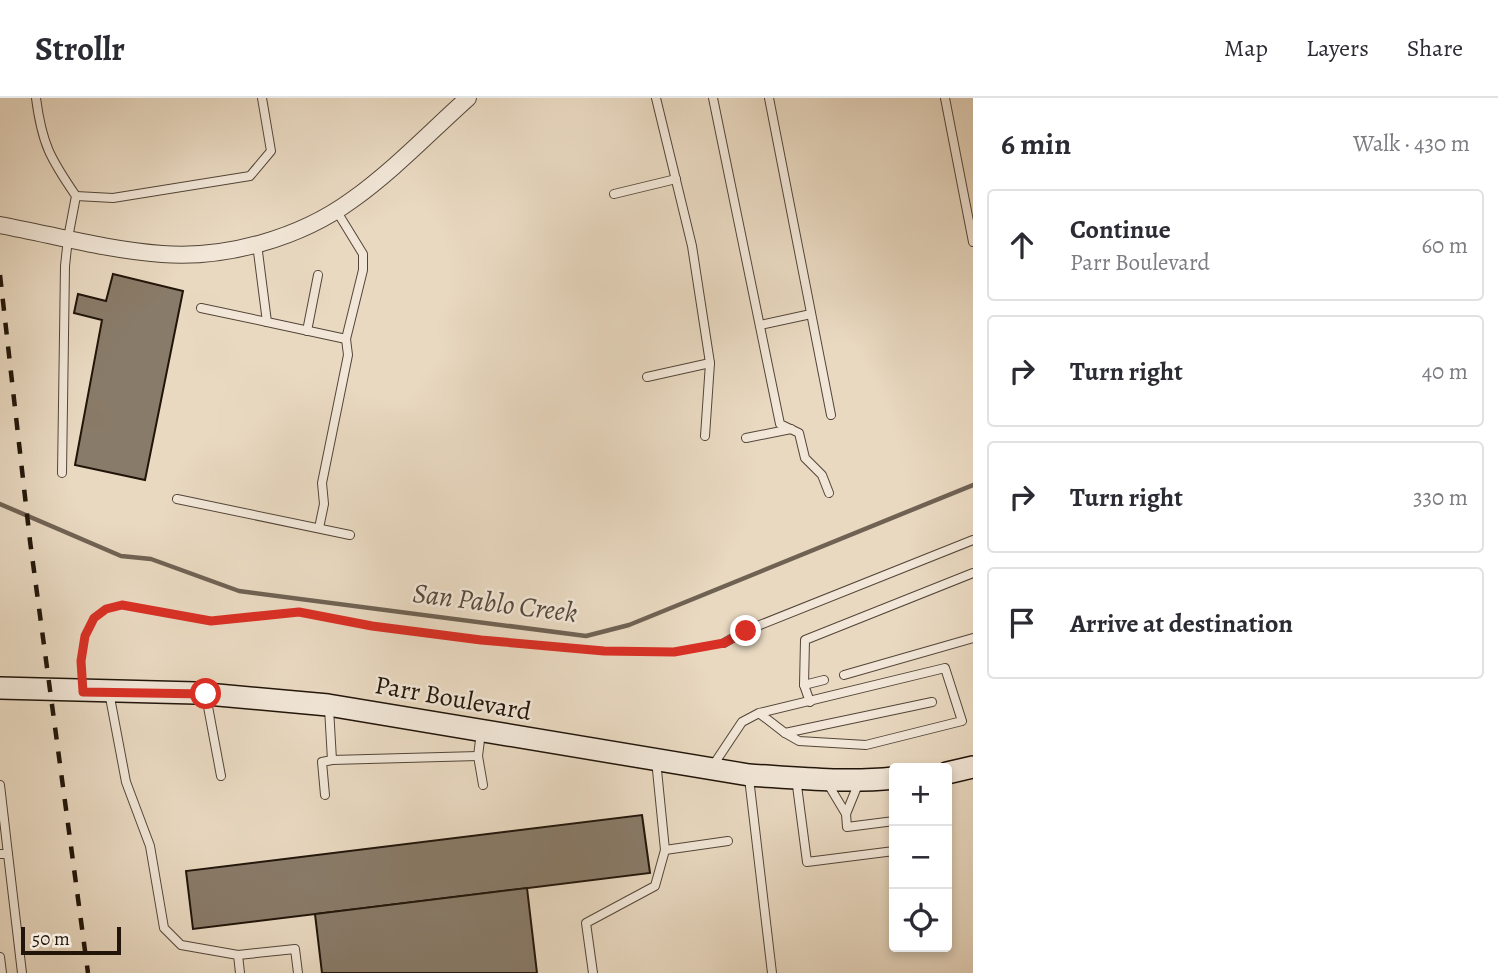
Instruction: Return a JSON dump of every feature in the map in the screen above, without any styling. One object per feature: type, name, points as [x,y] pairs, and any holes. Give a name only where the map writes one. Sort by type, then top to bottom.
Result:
[{"type":"street","points":[[0,225],[128,251],[164,255],[195,255],[257,244],[317,222],[336,210],[377,181],[468,98]]},
{"type":"street","name":"Parr Boulevard","points":[[0,688],[206,694],[328,705],[749,775],[860,780],[889,778]]},
{"type":"street","points":[[952,772],[973,767]]},
{"type":"lane","points":[[36,98],[41,132],[52,161],[76,196],[68,238],[62,473]]},
{"type":"lane","points":[[76,196],[113,198],[250,176],[271,151],[262,98]]},
{"type":"lane","points":[[656,98],[692,246],[710,363],[705,436]]},
{"type":"lane","points":[[713,98],[780,424],[799,433],[805,458],[822,475],[829,493]]},
{"type":"lane","points":[[769,98],[831,415]]},
{"type":"lane","points":[[945,98],[973,243]]},
{"type":"lane","points":[[614,194],[676,179]]},
{"type":"lane","points":[[318,528],[324,504],[322,483],[348,355],[346,339],[363,270],[363,254],[336,210]]},
{"type":"lane","points":[[257,244],[267,322]]},
{"type":"lane","points":[[307,331],[318,275]]},
{"type":"lane","points":[[201,308],[346,339]]},
{"type":"lane","points":[[760,325],[811,314]]},
{"type":"lane","points":[[648,377],[710,363]]},
{"type":"lane","points":[[746,438],[790,429]]},
{"type":"lane","points":[[177,499],[350,534]]},
{"type":"lane","points":[[724,643],[746,631],[973,540]]},
{"type":"lane","points":[[810,702],[804,685],[805,640],[973,573]]},
{"type":"lane","points":[[844,675],[973,638]]},
{"type":"lane","points":[[711,769],[742,722],[759,713],[945,668],[962,721],[866,746],[799,741],[759,713]]},
{"type":"lane","points":[[804,685],[824,680]]},
{"type":"lane","points":[[109,692],[126,782],[150,846],[163,928],[181,944],[238,955],[295,949],[298,973]]},
{"type":"lane","points":[[206,694],[221,776]]},
{"type":"lane","points":[[785,733],[932,702]]},
{"type":"lane","points":[[328,705],[332,760]]},
{"type":"lane","points":[[481,732],[478,756],[483,785]]},
{"type":"lane","points":[[325,795],[322,762],[478,756]]},
{"type":"lane","points":[[593,973],[586,923],[655,886],[665,850],[656,760]]},
{"type":"lane","points":[[749,775],[772,973]]},
{"type":"lane","points":[[796,778],[807,862],[889,852]]},
{"type":"lane","points":[[825,779],[846,814],[847,827],[889,822]]},
{"type":"lane","points":[[846,814],[860,780]]},
{"type":"lane","points":[[0,785],[4,854],[22,973]]},
{"type":"lane","points":[[665,850],[728,841]]},
{"type":"lane","points":[[238,955],[240,973]]},
{"type":"lane","points":[[0,957],[2,973]]},
{"type":"path","points":[[83,692],[81,661],[85,636],[94,618],[106,609],[122,605],[211,621],[299,612],[372,626],[481,640],[604,651],[674,652],[724,643]]},
{"type":"building","points":[[113,274],[183,291],[145,480],[75,465],[102,320],[74,313],[78,294],[106,301]]},
{"type":"building","points":[[642,815],[650,873],[193,929],[186,871]]},
{"type":"building","points":[[527,888],[537,973],[322,973],[315,914]]},
{"type":"waterway","name":"San Pablo Creek","points":[[0,504],[121,556],[151,559],[239,591],[586,636],[629,625],[973,485]]},
{"type":"railway","points":[[0,275],[30,541],[88,973]]},
{"type":"route","points":[[206,694],[83,692],[81,661],[85,636],[94,618],[106,609],[122,605],[211,621],[285,611],[372,626],[481,640],[604,651],[674,652],[724,643],[746,631]]}]
